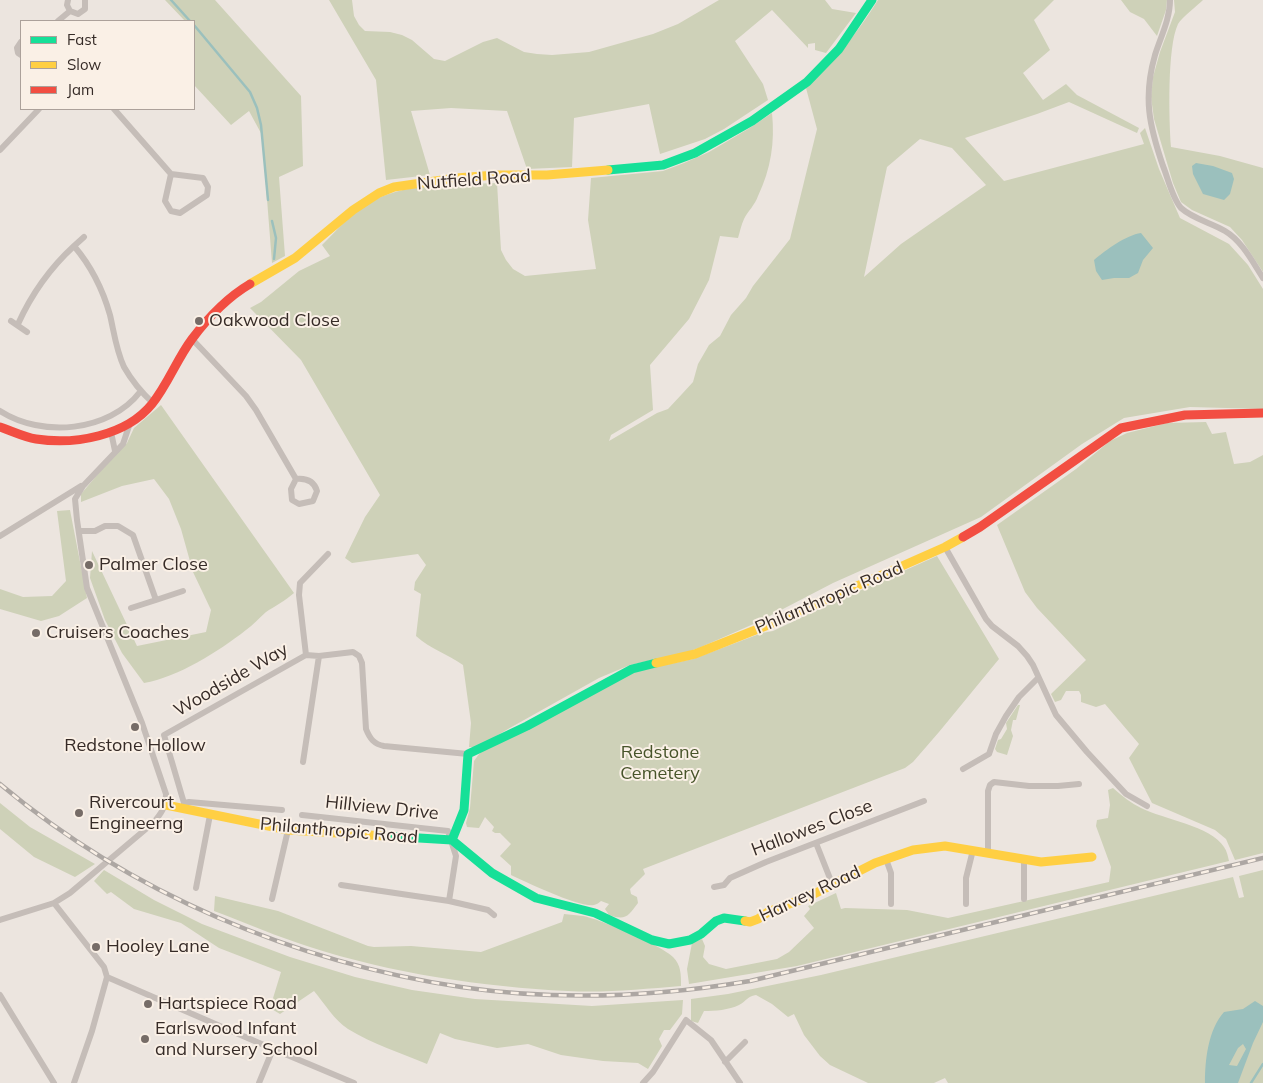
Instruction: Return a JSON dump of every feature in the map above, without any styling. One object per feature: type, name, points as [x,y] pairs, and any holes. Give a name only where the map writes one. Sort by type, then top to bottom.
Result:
[{"type":"street","points":[[68,0],[67,5],[70,11],[75,14],[81,13],[85,9],[86,0]]},
{"type":"street","name":"Nutfield Road","points":[[0,427],[23,436],[56,441],[81,440],[111,432],[130,423],[142,415],[153,403],[192,340],[211,317],[236,294],[295,258],[353,210],[379,193],[394,187],[456,178],[496,175],[548,175],[663,165],[695,153],[752,121],[807,82],[839,49],[872,0]]},
{"type":"street","points":[[1170,0],[1170,12],[1155,55],[1147,101],[1162,164],[1181,207],[1235,238],[1263,278]]},
{"type":"street","points":[[59,20],[70,11]]},
{"type":"street","points":[[20,44],[17,48],[20,54]]},
{"type":"street","points":[[0,150],[38,110]]},
{"type":"street","points":[[115,110],[171,174],[203,178],[208,187],[207,195],[180,213],[171,211],[165,201],[171,174]]},
{"type":"street","points":[[28,332],[14,322],[51,268],[84,237]]},
{"type":"street","points":[[74,246],[84,258],[100,288],[110,314],[121,359],[130,378],[140,392],[153,403]]},
{"type":"street","points":[[192,340],[246,396],[296,479]]},
{"type":"street","points":[[0,411],[27,422],[68,428],[86,424],[120,411],[132,402],[140,392]]},
{"type":"street","name":"Philanthropic Road","points":[[468,754],[526,726],[632,668],[695,654],[773,623],[945,547],[980,527],[1121,428],[1185,415],[1263,413]]},
{"type":"street","points":[[0,920],[54,903],[84,883],[153,823],[166,805],[166,794],[142,724],[87,588],[75,499],[82,486],[123,444],[130,423]]},
{"type":"street","points":[[111,432],[115,452]]},
{"type":"street","points":[[296,479],[306,479],[314,484],[317,491],[313,501],[299,504],[292,500],[291,489],[296,479]]},
{"type":"street","points":[[0,536],[82,486]]},
{"type":"street","points":[[79,531],[95,531],[105,526],[118,526],[133,535],[156,600]]},
{"type":"street","points":[[945,547],[986,619],[1018,646],[1034,666],[1056,715],[1086,752],[1126,794],[1147,806]]},
{"type":"street","name":"Woodside Way","points":[[184,805],[164,735],[306,655],[299,595],[300,583],[328,554]]},
{"type":"street","points":[[131,608],[183,591]]},
{"type":"street","points":[[306,655],[319,656],[353,652],[361,659],[365,724],[370,737],[376,743],[384,746],[468,754],[464,810],[452,840],[456,856],[449,901]]},
{"type":"street","points":[[303,762],[319,656]]},
{"type":"street","points":[[963,769],[988,754],[1006,716],[1019,698],[1038,678]]},
{"type":"street","points":[[988,852],[988,791],[990,785],[994,782],[1029,786],[1079,784]]},
{"type":"street","name":"Hallowes Close","points":[[714,887],[724,885],[730,878],[751,869],[924,801]]},
{"type":"street","points":[[184,805],[189,802],[282,810]]},
{"type":"street","name":"Philanthropic Road","points":[[166,805],[184,805],[210,815],[288,830],[452,840]]},
{"type":"street","name":"Hillview Drive","points":[[302,814],[448,831],[452,840]]},
{"type":"street","points":[[196,888],[210,815]]},
{"type":"street","points":[[272,899],[288,830]]},
{"type":"street","name":"Harvey Road","points":[[452,840],[492,873],[536,898],[595,913],[652,940],[669,944],[690,940],[701,934],[716,921],[730,918],[750,922],[758,919],[779,906],[810,896],[886,859],[913,850],[944,846],[1041,862],[1092,857]]},
{"type":"street","points":[[816,843],[833,886]]},
{"type":"street","points":[[966,904],[966,878],[972,850]]},
{"type":"street","points":[[886,859],[891,873],[891,904]]},
{"type":"street","points":[[1024,860],[1024,899]]},
{"type":"street","points":[[341,885],[449,901],[488,910],[494,915]]},
{"type":"street","points":[[54,903],[104,967],[107,977],[92,1031],[74,1083]]},
{"type":"street","points":[[107,977],[273,1050],[354,1083]]},
{"type":"street","points":[[0,996],[54,1083]]},
{"type":"street","points":[[646,1082],[686,1020],[711,1040],[724,1062],[740,1083]]},
{"type":"street","points":[[724,1062],[745,1042]]},
{"type":"street","points":[[259,1083],[273,1050]]},
{"type":"green space","points":[[165,0],[215,0],[301,96],[303,166],[279,177],[285,256],[272,263],[262,135],[249,111],[231,125],[195,86],[195,20],[184,20]]},
{"type":"green space","points":[[329,0],[352,0],[354,16],[365,31],[390,32],[402,35],[412,40],[434,59],[445,61],[483,42],[497,38],[524,52],[537,54],[552,55],[589,52],[653,34],[678,24],[719,0],[825,0],[832,9],[856,13],[826,53],[815,50],[815,43],[808,44],[808,48],[772,10],[735,41],[763,84],[768,100],[705,139],[660,154],[649,104],[574,118],[572,167],[527,169],[507,111],[451,108],[411,111],[430,175],[386,180],[376,80]]},
{"type":"green space","points":[[878,0],[1054,0],[1034,20],[1050,50],[1023,73],[1043,100],[1066,84],[1077,95],[1139,128],[1137,133],[1069,102],[965,138],[1004,181],[1144,144],[1140,133],[1145,128],[1159,169],[1180,218],[1229,244],[1248,265],[1263,289],[1263,409],[1190,407],[1124,418],[1082,444],[981,517],[833,583],[758,622],[699,648],[630,665],[599,678],[478,747],[469,747],[471,723],[463,665],[416,636],[421,594],[414,590],[415,582],[426,565],[418,554],[352,563],[345,558],[365,517],[380,495],[301,360],[250,308],[261,302],[299,271],[330,256],[322,245],[360,209],[388,194],[418,187],[497,183],[501,250],[513,269],[525,276],[596,269],[588,220],[591,178],[663,171],[709,152],[772,113],[773,134],[769,166],[755,202],[744,219],[738,238],[720,236],[709,280],[689,319],[650,365],[653,410],[611,435],[609,441],[657,413],[668,409],[693,382],[698,364],[709,345],[720,336],[731,315],[790,239],[817,129],[806,88],[845,46]],"holes":[[[920,139],[952,148],[986,185],[901,244],[864,277],[887,167]]]},
{"type":"green space","points":[[1121,0],[1167,0],[1166,10],[1157,36],[1144,19],[1130,12]]},
{"type":"green space","points":[[1174,0],[1203,0],[1180,21],[1174,35],[1170,66],[1171,147],[1220,156],[1263,168],[1263,272],[1242,240],[1230,227],[1192,210],[1181,202],[1173,183],[1154,119],[1151,97],[1153,77],[1160,52],[1175,12]]},
{"type":"green space","points":[[161,405],[294,593],[210,655],[170,675],[144,683],[122,653],[105,620],[90,578],[92,551],[137,646],[206,632],[211,610],[193,572],[181,529],[169,499],[154,479],[122,486],[81,502],[81,494],[127,443],[134,428]]},
{"type":"green space","points":[[1206,422],[1212,434],[1226,432],[1234,464],[1250,462],[1263,455],[1263,853],[1235,860],[1226,839],[1215,830],[1152,803],[1129,758],[1139,744],[1105,704],[1096,707],[1081,702],[1079,691],[1066,691],[1061,700],[1055,702],[1051,694],[1086,660],[1037,608],[1025,592],[997,525],[1076,469],[1110,441],[1127,433],[1167,423]]},
{"type":"green space","points":[[70,510],[87,598],[59,616],[41,621],[0,609],[0,589],[23,597],[52,596],[66,581],[57,511]]},
{"type":"green space","name":"Redstone Cemetery","points":[[937,556],[999,659],[939,732],[913,762],[905,768],[643,869],[645,874],[630,889],[631,894],[637,897],[638,903],[629,914],[623,917],[609,915],[605,909],[609,904],[601,901],[594,905],[577,903],[511,875],[511,866],[500,856],[511,844],[500,833],[492,831],[494,827],[485,817],[479,828],[467,827],[474,761],[487,748],[623,676],[641,670],[693,659],[762,633],[773,631]]},
{"type":"green space","points":[[1018,705],[1020,705],[1016,720],[1013,720],[1011,730],[1013,736],[1007,755],[997,752],[995,749],[998,740],[1001,739],[1007,729],[1006,723]]},
{"type":"green space","points":[[1113,788],[1141,808],[1198,828],[1209,834],[1224,847],[1229,861],[797,966],[689,984],[687,969],[692,943],[702,939],[705,946],[703,957],[709,964],[726,969],[777,959],[789,952],[814,928],[804,916],[810,909],[808,906],[836,893],[841,909],[907,910],[948,918],[1109,882],[1111,867],[1096,826],[1097,820],[1108,818],[1110,805],[1108,790]]},
{"type":"green space","points":[[0,803],[30,827],[95,864],[75,877],[34,857],[0,829]]},
{"type":"green space","points":[[104,870],[154,900],[202,924],[290,957],[355,977],[412,990],[475,999],[592,1006],[683,1000],[682,1014],[670,1030],[664,1030],[659,1039],[662,1046],[648,1069],[638,1063],[603,1061],[561,1055],[528,1044],[497,1048],[455,1039],[440,1033],[427,1064],[377,1044],[348,1029],[334,1016],[314,991],[280,1014],[270,1008],[281,972],[219,948],[181,923],[134,909],[111,892],[107,894],[94,881]]},
{"type":"green space","points":[[1263,870],[1263,1083],[948,1083],[945,1078],[934,1083],[868,1083],[830,1065],[820,1056],[804,1035],[794,1014],[788,1017],[772,1004],[756,995],[731,1008],[704,1011],[698,1023],[691,1021],[691,999],[728,994],[821,975],[1233,877],[1239,898],[1244,897],[1239,876]]},
{"type":"green space","points":[[215,896],[278,911],[374,947],[411,946],[481,952],[562,922],[564,914],[583,916],[630,933],[673,957],[681,974],[681,986],[610,991],[568,991],[470,982],[404,971],[310,947],[214,911]]},
{"type":"water","points":[[1196,163],[1213,166],[1232,173],[1234,179],[1230,194],[1224,200],[1203,194],[1193,174],[1192,166]]},
{"type":"water","points":[[1141,233],[1153,248],[1143,260],[1138,273],[1129,278],[1102,280],[1096,271],[1094,260],[1123,240]]},
{"type":"water","points":[[1255,1001],[1263,1006],[1263,1022],[1238,1083],[1205,1083],[1208,1046],[1214,1027],[1224,1012],[1243,1009]],"holes":[[[1243,1044],[1246,1049],[1237,1066],[1229,1065],[1238,1048]]]},
{"type":"waterway","points":[[171,0],[189,20]]},
{"type":"waterway","points":[[195,26],[250,92],[257,108],[261,125],[268,200]]},
{"type":"waterway","points":[[272,221],[276,238],[274,259]]},
{"type":"waterway","points":[[1251,1083],[1263,1064]]},
{"type":"railway","points":[[0,784],[50,823],[103,858],[159,890],[217,917],[276,941],[337,960],[399,976],[461,987],[533,994],[642,994],[750,981],[1263,858]]},
{"type":"traffic: fast","points":[[608,170],[663,165],[695,153],[752,121],[807,82],[839,49],[872,0]]},
{"type":"traffic: fast","points":[[452,840],[464,810],[468,754],[527,726],[632,669],[656,663]]},
{"type":"traffic: fast","points":[[386,836],[452,840],[492,873],[536,898],[595,913],[652,940],[669,944],[690,940],[701,934],[716,921],[724,918],[745,921]]},
{"type":"traffic: slow","points":[[250,284],[295,258],[353,210],[379,193],[394,187],[456,178],[496,175],[547,175],[608,170]]},
{"type":"traffic: slow","points":[[656,663],[695,654],[773,623],[945,547],[963,537]]},
{"type":"traffic: slow","points":[[166,805],[288,830],[386,836]]},
{"type":"traffic: slow","points":[[745,921],[750,922],[758,919],[768,912],[810,896],[875,863],[913,850],[945,846],[1041,862],[1092,857]]},
{"type":"traffic: jam","points":[[0,427],[36,439],[67,441],[99,436],[128,424],[152,404],[192,339],[204,324],[226,302],[250,284]]},
{"type":"traffic: jam","points":[[963,537],[1121,428],[1185,415],[1263,413]]},
{"type":"place","name":"Oakwood Close","points":[[199,321]]},
{"type":"place","name":"Palmer Close","points":[[89,565]]},
{"type":"place","name":"Cruisers Coaches","points":[[36,633]]},
{"type":"place","name":"Redstone Hollow","points":[[135,727]]},
{"type":"place","name":"Rivercourt Engineerng","points":[[79,813]]},
{"type":"place","name":"Hooley Lane","points":[[96,947]]},
{"type":"place","name":"Hartspiece Road","points":[[148,1004]]},
{"type":"place","name":"Earlswood Infant and Nursery School","points":[[145,1039]]}]
